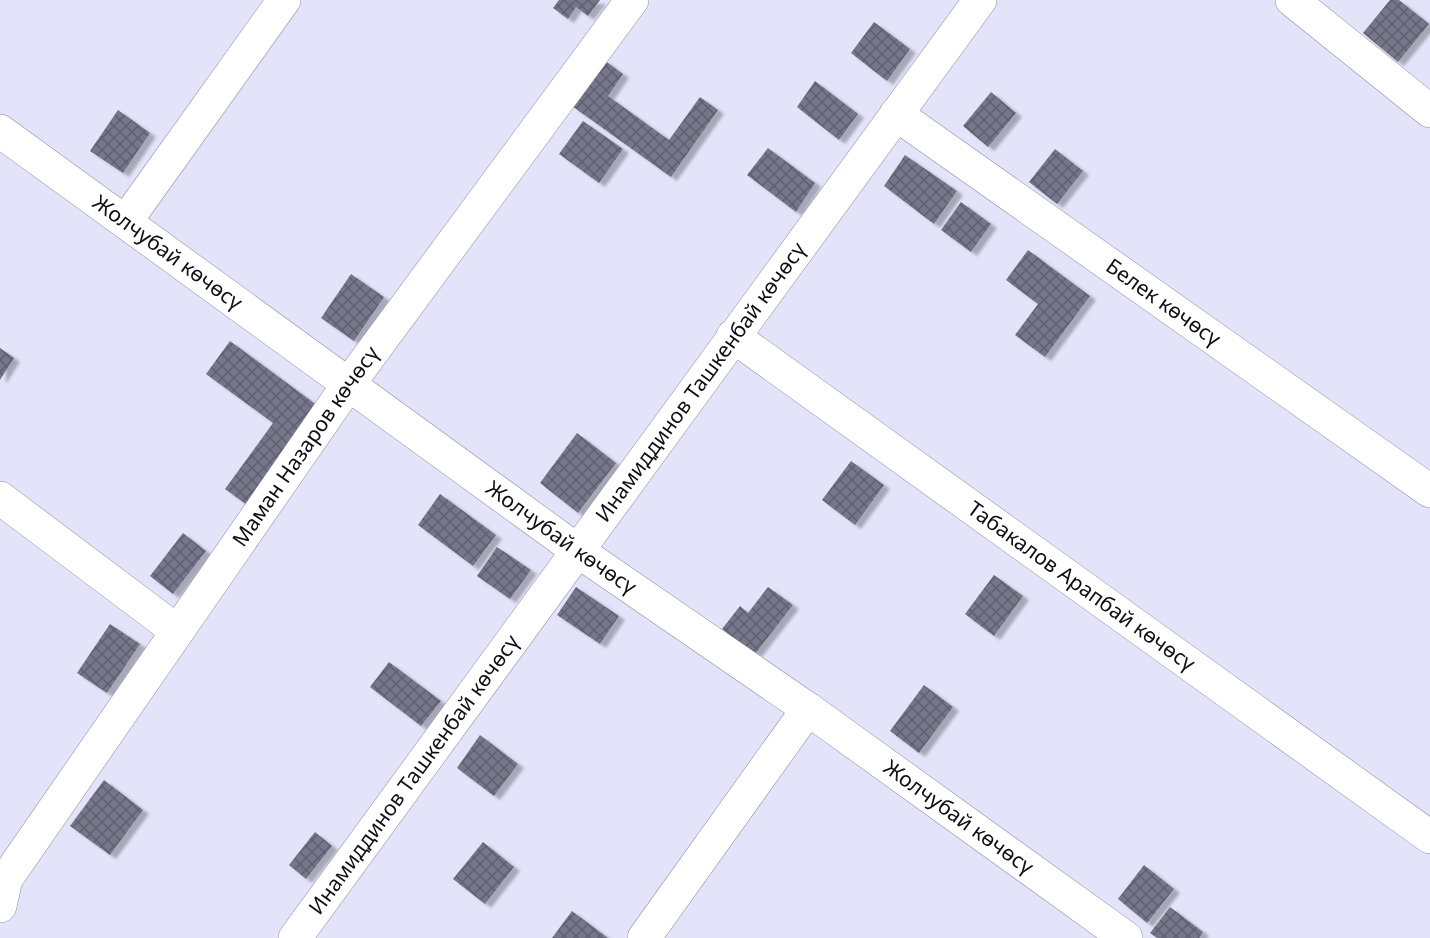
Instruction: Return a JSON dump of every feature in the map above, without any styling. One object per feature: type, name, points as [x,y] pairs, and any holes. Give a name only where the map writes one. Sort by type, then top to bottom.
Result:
[{"type":"street","points":[[126,221],[284,0]]},
{"type":"street","name":"Маман Назаров көчөсү","points":[[2,887],[348,385],[632,0]]},
{"type":"street","name":"Инамиддинов Ташкенбай көчөсү","points":[[295,938],[980,0]]},
{"type":"street","points":[[1304,4],[1430,111]]},
{"type":"street","name":"Белек көчөсү","points":[[896,114],[1430,491]]},
{"type":"street","name":"Жолчубай көчөсү","points":[[0,131],[578,551],[808,709],[1126,938]]},
{"type":"street","name":"Табакалов Арапбай көчөсү","points":[[733,336],[1430,837]]},
{"type":"street","points":[[0,498],[177,632]]},
{"type":"street","points":[[644,938],[808,709]]},
{"type":"building","points":[[559,0],[600,0],[588,16],[576,7],[568,19],[553,8]]},
{"type":"building","points":[[1390,0],[1399,0],[1429,24],[1398,62],[1363,33]]},
{"type":"building","points":[[874,22],[910,49],[887,81],[851,53]]},
{"type":"building","points":[[604,60],[623,74],[608,96],[669,140],[700,97],[718,110],[671,177],[572,106]]},
{"type":"building","points":[[815,81],[858,114],[839,140],[797,107]]},
{"type":"building","points":[[991,92],[1016,113],[988,147],[963,126]]},
{"type":"building","points":[[118,110],[150,133],[123,173],[90,151]]},
{"type":"building","points":[[583,121],[623,149],[599,183],[559,154]]},
{"type":"building","points":[[768,148],[815,183],[796,212],[747,175]]},
{"type":"building","points":[[1055,149],[1083,171],[1057,204],[1029,182]]},
{"type":"building","points":[[905,155],[957,191],[934,224],[884,186]]},
{"type":"building","points":[[961,202],[991,224],[971,252],[941,230]]},
{"type":"building","points":[[1028,250],[1090,296],[1045,357],[1015,335],[1038,304],[1006,280]]},
{"type":"building","points":[[351,274],[384,297],[354,341],[321,318]]},
{"type":"building","points":[[230,341],[318,406],[247,505],[225,489],[273,423],[206,374]]},
{"type":"building","points":[[0,348],[14,358],[0,380]]},
{"type":"building","points":[[577,433],[616,463],[578,513],[540,483]]},
{"type":"building","points":[[851,461],[884,485],[855,525],[822,500]]},
{"type":"building","points":[[440,494],[496,535],[473,566],[418,525]]},
{"type":"building","points":[[183,533],[206,551],[173,594],[150,576]]},
{"type":"building","points":[[497,547],[531,570],[510,599],[477,576]]},
{"type":"building","points":[[994,575],[1023,596],[994,636],[965,614]]},
{"type":"building","points":[[576,587],[619,616],[600,644],[557,615]]},
{"type":"building","points":[[768,587],[793,605],[755,654],[722,629],[740,606],[748,613]]},
{"type":"building","points":[[110,624],[140,644],[107,693],[77,673]]},
{"type":"building","points":[[389,662],[441,701],[421,726],[370,687]]},
{"type":"building","points":[[924,685],[953,707],[919,753],[890,731]]},
{"type":"building","points":[[480,735],[518,764],[494,796],[457,768]]},
{"type":"building","points":[[104,780],[143,810],[110,855],[70,826]]},
{"type":"building","points":[[315,832],[332,846],[306,879],[289,865]]},
{"type":"building","points":[[483,842],[514,867],[485,904],[453,879]]},
{"type":"building","points":[[1144,865],[1174,889],[1147,923],[1118,899]]},
{"type":"building","points":[[1170,907],[1203,932],[1199,938],[1157,938],[1150,933]]},
{"type":"building","points":[[572,911],[608,938],[552,938]]}]
